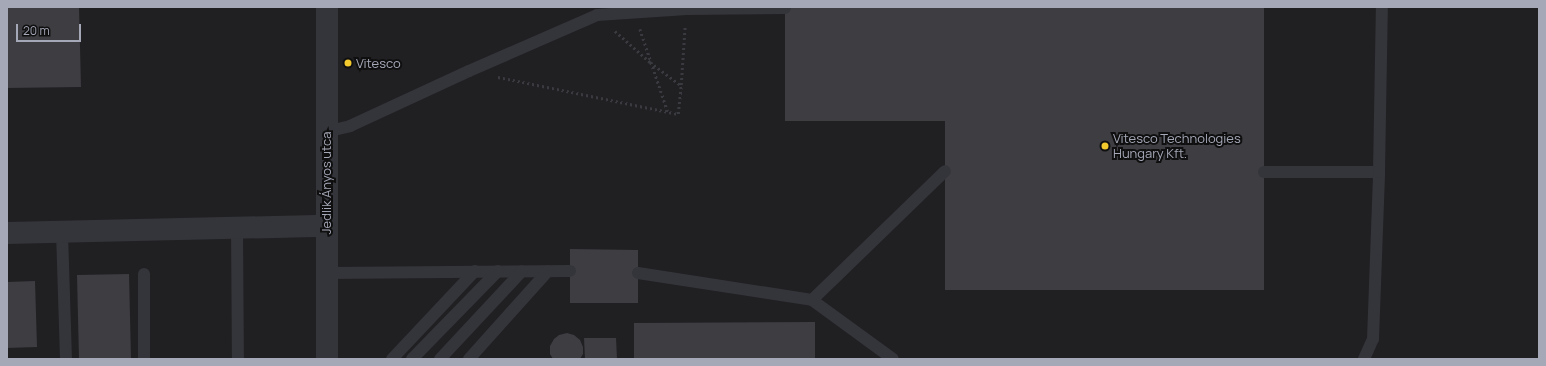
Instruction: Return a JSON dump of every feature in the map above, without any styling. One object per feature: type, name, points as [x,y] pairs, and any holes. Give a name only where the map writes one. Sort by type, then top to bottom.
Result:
[{"type":"street","name":"Jedlik Ányos utca","points":[[326,359],[327,273],[325,132],[327,7]]},
{"type":"street","points":[[7,233],[326,226]]},
{"type":"lane","points":[[1364,359],[1373,339],[1379,172],[1382,7]]},
{"type":"lane","points":[[325,132],[350,126],[469,71],[597,15],[686,9],[785,8]]},
{"type":"lane","points":[[812,300],[945,170]]},
{"type":"lane","points":[[1264,172],[1379,172]]},
{"type":"lane","points":[[237,228],[238,359]]},
{"type":"lane","points":[[62,232],[66,359]]},
{"type":"lane","points":[[392,359],[475,271]]},
{"type":"lane","points":[[412,359],[498,271]]},
{"type":"lane","points":[[440,359],[522,271]]},
{"type":"lane","points":[[469,359],[548,271]]},
{"type":"lane","points":[[327,273],[570,271]]},
{"type":"lane","points":[[638,273],[812,300],[893,359]]},
{"type":"lane","points":[[144,274],[144,359]]},
{"type":"path","points":[[469,71],[678,114],[686,9]]},
{"type":"path","points":[[635,12],[650,62],[668,112]]},
{"type":"path","points":[[597,15],[650,62],[681,85]]},
{"type":"shaded area","points":[[7,7],[1539,7],[1539,359],[7,359]]},
{"type":"building","points":[[7,7],[79,7],[81,87],[7,88]]},
{"type":"building","name":"Vitesco Technologies Hungary Kft.","points":[[785,7],[1264,7],[1264,290],[945,290],[945,121],[785,121]]},
{"type":"building","points":[[570,249],[638,250],[638,303],[570,303]]},
{"type":"building","points":[[129,274],[131,359],[79,359],[77,275]]},
{"type":"building","points":[[35,281],[37,347],[7,348],[7,282]]},
{"type":"building","points":[[815,322],[815,359],[634,359],[634,323]]},
{"type":"building","points":[[567,333],[574,335],[580,340],[583,347],[583,354],[580,359],[553,359],[550,354],[550,346],[554,339],[559,335]]},
{"type":"building","points":[[584,338],[616,338],[617,359],[585,359]]},
{"type":"place","name":"Vitesco","points":[[348,63]]},
{"type":"place","name":"Vitesco Technologies Hungary Kft.","points":[[1105,146]]}]
